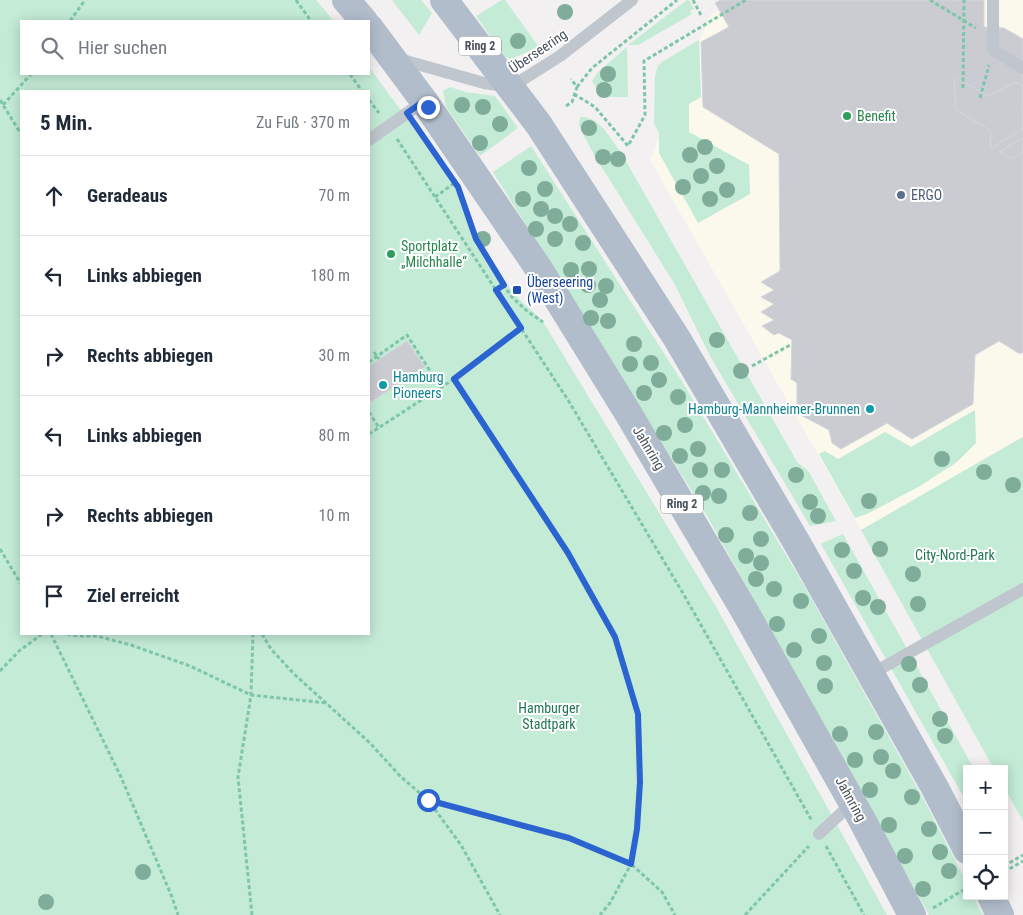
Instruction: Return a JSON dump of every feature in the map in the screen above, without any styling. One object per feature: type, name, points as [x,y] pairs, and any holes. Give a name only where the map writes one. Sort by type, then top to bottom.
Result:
[{"type":"main road","points":[[346,0],[363,20]]},
{"type":"main road","name":"Ring 2","points":[[444,0],[539,125],[676,337],[797,543],[935,788],[963,842]]},
{"type":"main road","name":"Jahnring","points":[[370,28],[424,101],[539,269],[628,413],[744,610],[852,803],[920,913]]},
{"type":"main road","points":[[993,900],[1000,915]]},
{"type":"lane","name":"Überseering","points":[[392,56],[474,80],[511,87],[560,56],[632,0]]},
{"type":"lane","points":[[993,0],[993,50],[1023,68]]},
{"type":"lane","points":[[370,139],[424,101]]},
{"type":"lane","points":[[871,674],[1023,589]]},
{"type":"lane","points":[[819,834],[852,803]]},
{"type":"path","points":[[71,20],[85,0]]},
{"type":"path","points":[[296,0],[311,20]]},
{"type":"path","points":[[566,106],[572,102],[577,87],[592,68],[677,0]]},
{"type":"path","points":[[693,0],[702,17]]},
{"type":"path","points":[[574,94],[595,107],[628,146],[645,115],[644,61],[746,0]]},
{"type":"path","points":[[930,0],[976,28]]},
{"type":"path","points":[[963,88],[964,0]]},
{"type":"path","points":[[3,105],[30,75]]},
{"type":"path","points":[[351,75],[361,90]]},
{"type":"path","points":[[980,98],[986,78]]},
{"type":"path","points":[[571,79],[577,87]]},
{"type":"path","points":[[0,100],[20,132]]},
{"type":"path","points":[[370,101],[389,126],[568,400],[669,570],[864,915]]},
{"type":"path","points":[[435,197],[457,185]]},
{"type":"path","points":[[461,195],[476,239],[511,296],[528,312],[547,325]]},
{"type":"path","points":[[496,290],[504,285]]},
{"type":"path","points":[[370,433],[454,379],[521,328]]},
{"type":"path","points":[[370,362],[378,358],[407,336],[441,388]]},
{"type":"path","points":[[752,366],[792,344]]},
{"type":"path","points":[[374,352],[378,358]]},
{"type":"path","points":[[454,379],[568,553],[615,637],[638,714],[640,782],[637,829],[631,864],[610,903],[600,915]]},
{"type":"path","points":[[370,414],[379,428]]},
{"type":"path","points":[[0,549],[20,582]]},
{"type":"path","points":[[0,671],[18,651],[41,635]]},
{"type":"path","points":[[51,635],[121,778],[178,915]]},
{"type":"path","points":[[72,635],[98,636],[131,645],[190,666],[251,695],[328,703]]},
{"type":"path","points":[[252,915],[238,777],[251,695],[253,635]]},
{"type":"path","points":[[263,635],[271,649],[294,674],[328,703],[370,743],[401,777],[428,800],[461,845],[500,915]]},
{"type":"path","points":[[428,800],[569,838],[631,864],[662,892],[676,915]]},
{"type":"path","points":[[744,915],[819,834]]},
{"type":"path","points":[[1008,864],[1023,855]]},
{"type":"path","points":[[1008,870],[1023,861]]},
{"type":"path","points":[[920,913],[963,890]]},
{"type":"shaded area","name":"ERGO","points":[[720,0],[1023,0],[1023,437],[861,530],[650,160],[710,15],[719,10],[715,3]]},
{"type":"green space","name":"Hamburger Stadtpark","points":[[0,0],[316,0],[333,20],[20,20],[20,75],[370,75],[370,68],[465,203],[478,241],[503,280],[522,302],[542,320],[715,605],[887,915],[0,915]]},
{"type":"green space","points":[[392,0],[421,0],[432,13],[419,35]]},
{"type":"green space","points":[[505,0],[539,47],[511,59],[505,57],[476,16]]},
{"type":"green space","points":[[689,0],[694,9],[690,11],[692,14],[638,45],[628,45]]},
{"type":"green space","points":[[699,40],[701,97],[689,104],[689,132],[749,165],[750,194],[698,223],[659,153],[659,133],[654,123],[655,76],[658,66]]},
{"type":"green space","points":[[627,47],[628,97],[602,97],[592,81],[598,72]]},
{"type":"green space","points":[[450,87],[465,92],[495,96],[518,128],[480,156],[446,107],[443,91]]},
{"type":"green space","points":[[580,117],[593,120],[600,125],[623,156],[797,462],[809,472],[836,521],[810,526],[710,356],[674,283],[593,153],[579,126]]},
{"type":"green space","points":[[531,146],[683,383],[801,580],[923,798],[963,875],[963,900],[975,900],[983,915],[929,915],[706,514],[493,172]]},
{"type":"green space","points":[[975,410],[976,443],[957,462],[920,486],[867,514],[855,518],[819,454],[825,451],[838,459],[885,432],[911,447]]},
{"type":"green space","name":"City-Nord-Park","points":[[1023,437],[1023,821],[1008,794],[1008,765],[992,765],[861,530]]},
{"type":"green space","points":[[843,534],[972,765],[963,765],[963,796],[821,544]]},
{"type":"building","name":"ERGO","points":[[720,0],[984,0],[984,27],[1004,28],[1023,39],[1023,107],[1021,108],[1023,109],[1023,352],[1020,354],[999,341],[975,355],[973,404],[912,439],[887,423],[841,449],[832,443],[829,430],[797,413],[797,383],[791,379],[792,340],[779,333],[774,335],[762,326],[774,320],[761,312],[774,304],[761,297],[774,290],[761,282],[780,271],[779,154],[703,107],[701,42],[729,27],[715,3]]},
{"type":"building","points":[[954,77],[989,96],[1015,82],[1023,86],[1023,129],[991,148],[990,130],[956,110]]},
{"type":"building","points":[[1023,138],[1023,152],[1011,159],[999,152]]},
{"type":"building","name":"Hamburg Pioneers","points":[[407,341],[425,367],[370,402],[370,365]]},
{"type":"place","name":"Benefit","points":[[847,116]]},
{"type":"place","name":"ERGO","points":[[901,195]]},
{"type":"place","name":"Sportplatz „Milchhalle“","points":[[391,254]]},
{"type":"place","name":"Überseering (West)","points":[[517,290]]},
{"type":"place","name":"Hamburg Pioneers","points":[[383,385]]},
{"type":"place","name":"Hamburg-Mannheimer-Brunnen","points":[[870,409]]},
{"type":"route","points":[[428,107],[424,101],[407,113],[458,187],[476,239],[504,285],[496,290],[521,328],[454,379],[568,553],[615,637],[638,714],[640,782],[637,829],[631,864],[569,838],[428,800]]}]
